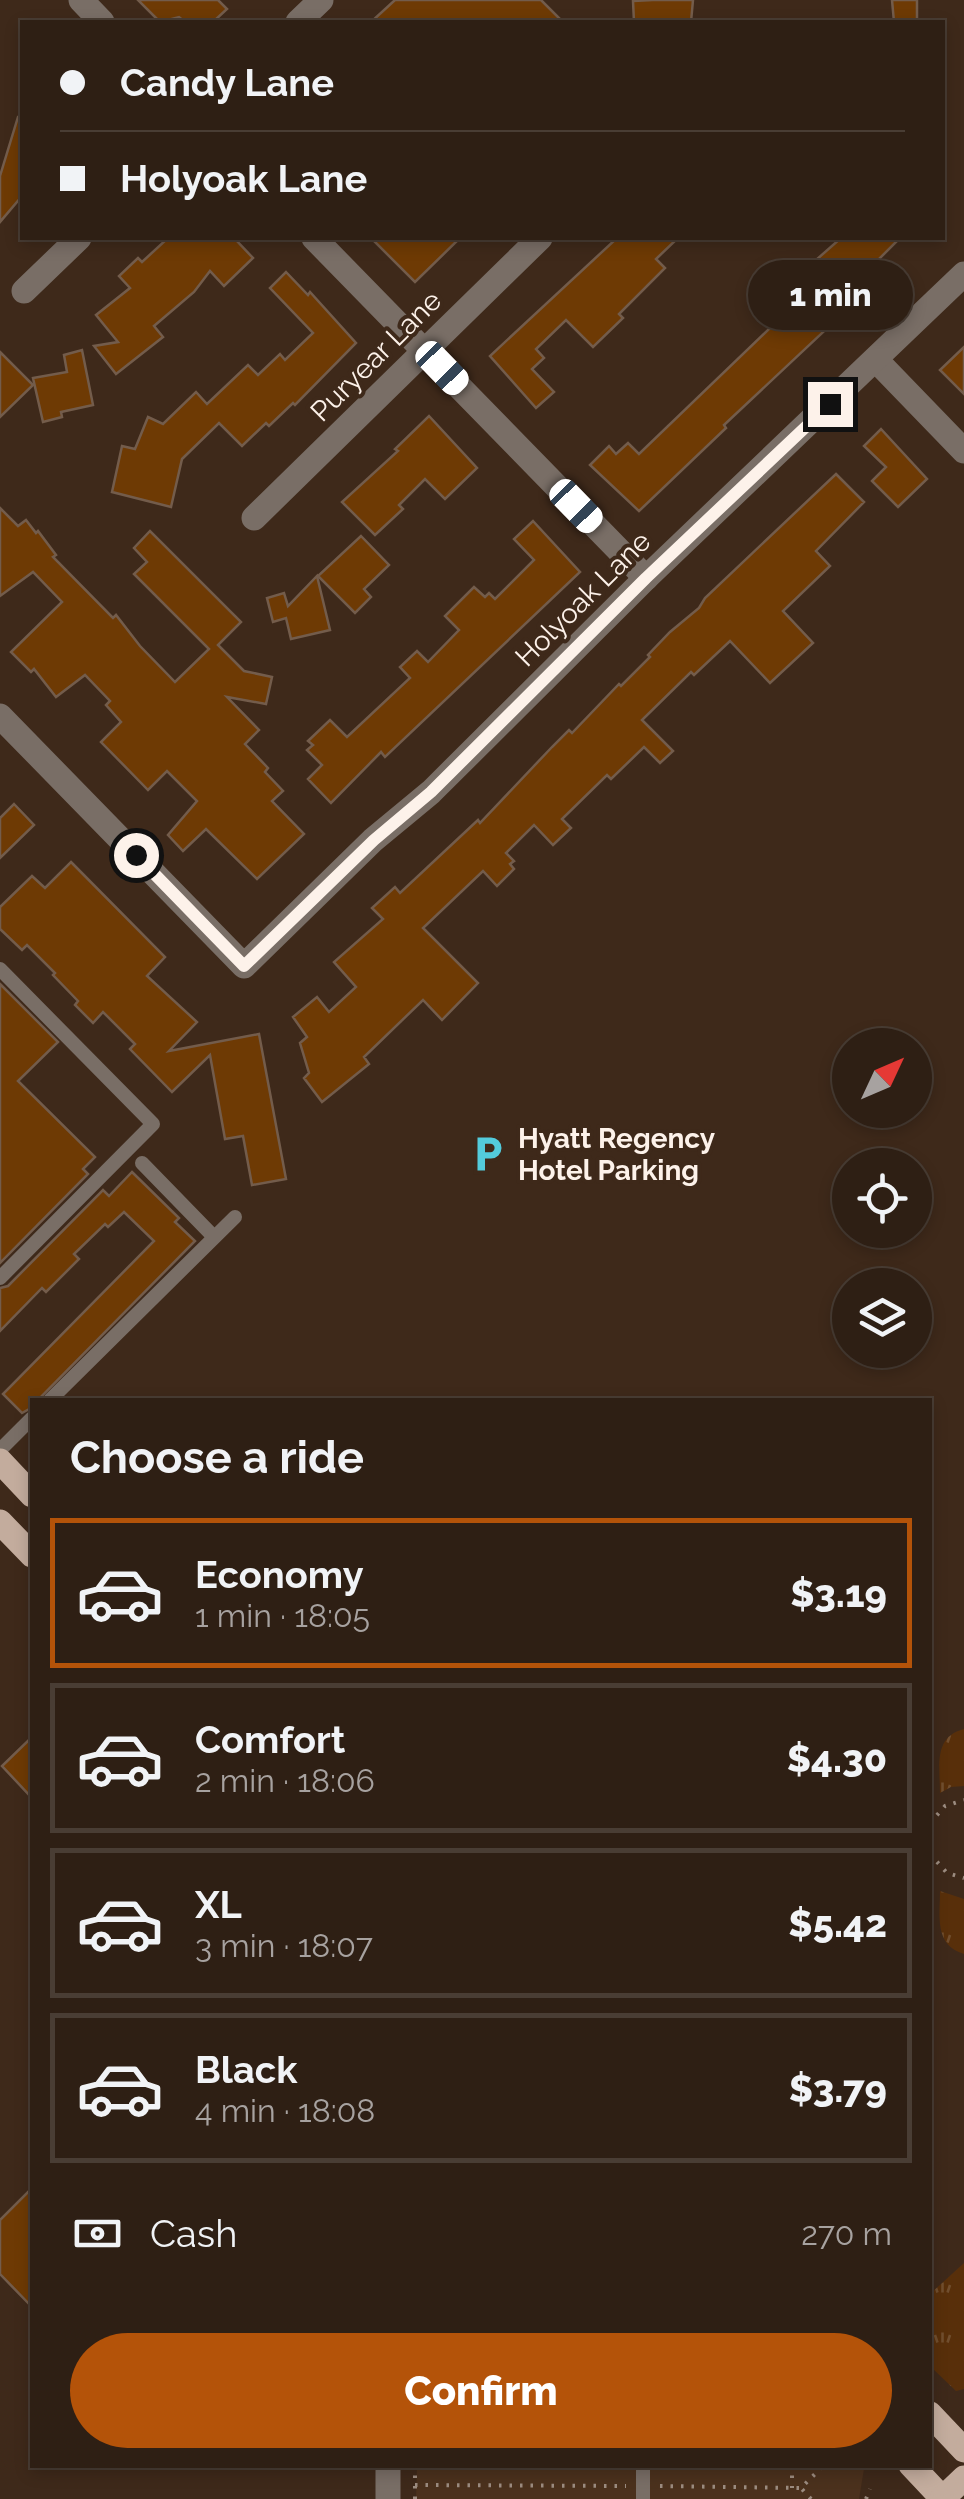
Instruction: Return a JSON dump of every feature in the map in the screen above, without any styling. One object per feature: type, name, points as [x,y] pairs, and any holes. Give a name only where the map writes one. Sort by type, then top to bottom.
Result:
[{"type":"main road","points":[[2,1465],[30,1493]]},
{"type":"main road","points":[[0,1522],[30,1553]]},
{"type":"main road","points":[[932,2416],[964,2450]]},
{"type":"main road","points":[[913,2468],[942,2499],[964,2478]]},
{"type":"street","points":[[81,0],[100,20]]},
{"type":"street","points":[[300,20],[321,0]]},
{"type":"street","points":[[24,291],[76,240]]},
{"type":"street","points":[[316,240],[646,578]]},
{"type":"street","name":"Puryear Lane","points":[[254,518],[538,240]]},
{"type":"street","name":"Holyoak Lane","points":[[0,716],[244,966],[374,840],[431,792],[646,578],[964,274]]},
{"type":"street","points":[[876,360],[964,452]]},
{"type":"street","points":[[388,2468],[388,2499]]},
{"type":"lane","points":[[0,969],[154,1124],[0,1278]]},
{"type":"lane","points":[[142,1163],[214,1237]]},
{"type":"lane","points":[[52,1398],[234,1217]]},
{"type":"lane","points":[[2,1465],[30,1421]]},
{"type":"path","points":[[932,1822],[945,1806],[964,1800]]},
{"type":"path","points":[[932,1856],[948,1874],[964,1878]]},
{"type":"path","points":[[415,2468],[415,2499]]},
{"type":"path","points":[[792,2468],[792,2488]]},
{"type":"path","points":[[415,2485],[643,2493],[800,2488],[821,2468]]},
{"type":"path","points":[[800,2488],[811,2499]]},
{"type":"path","points":[[866,2499],[870,2489]]},
{"type":"shaded area","points":[[417,2468],[864,2469],[859,2499],[416,2499]]},
{"type":"green space","points":[[964,1729],[964,1786],[940,1793],[943,1746],[954,1733]]},
{"type":"green space","points":[[940,1891],[964,1899],[964,1954],[954,1950],[943,1937]]},
{"type":"green space","points":[[964,2263],[964,2389],[956,2391],[932,2368],[932,2292]]},
{"type":"building","points":[[138,0],[218,0],[227,9],[215,20],[179,17],[158,20]]},
{"type":"building","points":[[395,0],[541,0],[561,20],[373,20]]},
{"type":"building","points":[[693,0],[691,20],[634,20],[633,1]]},
{"type":"building","points":[[892,0],[917,0],[917,20],[894,20]]},
{"type":"building","points":[[20,117],[20,198],[0,222],[0,176]]},
{"type":"building","points":[[166,240],[236,240],[253,258],[224,286],[210,271],[194,292],[154,326],[163,337],[116,374],[94,346],[118,342],[96,315],[130,288],[119,276],[138,258],[142,262]]},
{"type":"building","points":[[373,240],[458,240],[415,282]]},
{"type":"building","points":[[615,240],[676,240],[656,259],[665,268],[619,314],[623,318],[593,347],[566,320],[536,349],[544,358],[532,369],[554,392],[536,408],[490,356]]},
{"type":"building","points":[[839,240],[898,240],[859,279],[869,289],[639,511],[590,465],[609,446],[616,454],[628,443],[639,454],[795,304],[782,290]]},
{"type":"building","points":[[286,272],[308,295],[310,292],[356,343],[295,405],[269,426],[266,423],[242,446],[219,423],[182,459],[171,507],[112,492],[122,446],[135,449],[148,417],[163,424],[196,392],[207,404],[248,365],[258,375],[280,354],[285,360],[313,333],[270,288]]},
{"type":"building","points":[[964,347],[964,394],[940,370]]},
{"type":"building","points":[[82,350],[93,405],[61,412],[62,417],[43,422],[33,378],[67,372],[64,355]]},
{"type":"building","points":[[0,352],[33,385],[0,417]]},
{"type":"building","points":[[429,416],[477,468],[445,499],[425,479],[399,505],[403,509],[375,535],[342,502],[398,451],[395,449]]},
{"type":"building","points":[[881,429],[927,479],[898,507],[872,481],[886,467],[864,446]]},
{"type":"building","points":[[836,474],[864,502],[816,551],[830,566],[783,611],[813,643],[770,683],[730,641],[694,675],[691,672],[642,720],[673,751],[660,763],[644,747],[611,779],[607,775],[562,819],[571,828],[553,845],[534,825],[506,853],[514,861],[510,864],[514,869],[497,886],[483,871],[423,928],[478,983],[442,1020],[423,1000],[364,1057],[369,1064],[322,1102],[304,1078],[309,1073],[300,1043],[307,1037],[293,1017],[317,997],[329,1012],[356,987],[334,962],[383,919],[372,908],[395,887],[400,893],[478,820],[480,823],[569,730],[572,733],[650,657],[670,632]]},
{"type":"building","points":[[0,508],[18,526],[26,520],[38,531],[56,555],[53,557],[113,618],[116,615],[175,682],[209,649],[134,574],[147,562],[134,548],[150,531],[241,622],[218,645],[244,671],[272,677],[266,704],[227,697],[259,730],[245,744],[283,791],[272,801],[304,834],[257,879],[206,829],[183,851],[168,835],[197,801],[167,771],[148,790],[101,742],[121,722],[106,705],[110,701],[85,675],[56,697],[34,669],[31,672],[11,652],[62,602],[33,572],[0,596]]},
{"type":"building","points":[[533,521],[580,572],[385,757],[381,752],[331,803],[308,779],[322,765],[307,750],[313,745],[308,741],[330,720],[347,737],[410,678],[400,667],[417,651],[428,662],[459,630],[445,616],[474,587],[485,597],[489,593],[495,599],[534,560],[514,539]]},
{"type":"building","points":[[361,536],[389,565],[364,589],[371,597],[355,613],[318,576]]},
{"type":"building","points":[[317,576],[330,630],[291,639],[286,618],[273,622],[267,598],[284,593],[288,606]]},
{"type":"building","points":[[14,804],[34,825],[0,858],[0,818]]},
{"type":"building","points":[[71,862],[165,957],[147,976],[197,1022],[169,1051],[259,1034],[286,1179],[252,1185],[243,1136],[225,1139],[210,1055],[172,1092],[130,1049],[135,1044],[103,1012],[93,1023],[75,1005],[78,1001],[55,973],[27,945],[22,950],[0,929],[0,907],[32,876],[45,888]]},
{"type":"building","points":[[0,984],[58,1042],[18,1081],[95,1157],[83,1169],[88,1174],[0,1263]]},
{"type":"building","points":[[132,1172],[179,1218],[175,1222],[195,1241],[40,1398],[30,1398],[30,1409],[22,1413],[3,1394],[154,1241],[124,1212],[108,1227],[105,1224],[74,1254],[79,1259],[46,1292],[42,1288],[0,1331],[0,1288],[8,1286],[103,1190],[109,1196]]},
{"type":"building","points":[[30,1739],[30,1796],[2,1766]]},
{"type":"building","points":[[30,2190],[30,2305],[0,2274],[0,2220]]},
{"type":"place","name":"Hyatt Regency Hotel Parking","points":[[488,1154]]},
{"type":"route","points":[[136,855],[244,966],[374,840],[431,792],[646,578],[830,404]]}]
